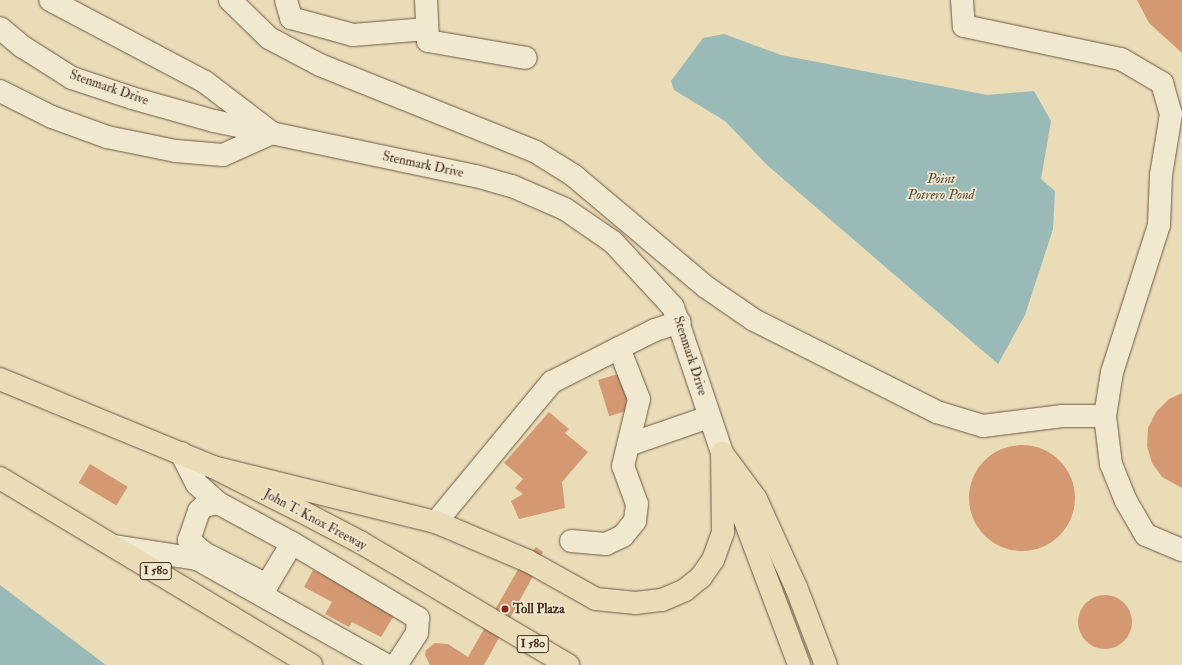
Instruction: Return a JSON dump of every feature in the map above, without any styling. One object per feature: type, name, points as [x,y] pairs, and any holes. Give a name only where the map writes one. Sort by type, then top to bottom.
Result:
[{"type":"highway","name":"John T. Knox Freeway","points":[[0,378],[213,467],[360,542],[568,665]]},
{"type":"highway","points":[[213,467],[436,522],[528,561],[596,599],[636,603],[662,600],[694,584],[707,569],[717,550],[723,521],[722,452]]},
{"type":"highway","points":[[722,452],[737,505],[799,665]]},
{"type":"highway","points":[[722,452],[756,499],[796,587],[826,665]]},
{"type":"highway","name":"I 580","points":[[0,478],[312,665]]},
{"type":"street","points":[[0,91],[52,117],[107,137],[176,151],[223,155],[272,133],[205,82],[50,0]]},
{"type":"street","points":[[286,0],[292,18],[353,35],[427,29]]},
{"type":"street","points":[[426,0],[428,41],[526,58]]},
{"type":"street","points":[[962,0],[964,26],[1121,59],[1162,83],[1171,114],[1161,175],[1159,225],[1112,372],[1105,416],[1111,464],[1126,501],[1146,535],[1182,550]]},
{"type":"street","points":[[222,3],[268,38],[320,65],[536,152],[573,176],[706,287],[754,320],[937,412],[983,426],[1062,416],[1105,416]]},
{"type":"street","name":"Stenmark Drive","points":[[0,28],[23,47],[72,78],[214,121],[476,176],[548,200],[581,218],[613,242],[663,294],[680,322],[709,417],[722,452]]},
{"type":"street","points":[[436,522],[552,382],[619,348],[680,322]]},
{"type":"street","points":[[570,541],[606,544],[623,536],[635,521],[637,504],[623,466],[639,399],[619,348]]},
{"type":"street","points":[[628,445],[709,417]]},
{"type":"street","points":[[181,453],[197,484],[218,503],[292,543],[418,618],[417,633],[396,665]]},
{"type":"street","points":[[193,549],[199,511],[204,506],[218,503]]},
{"type":"street","points":[[112,546],[193,549],[204,553],[266,586],[292,543]]},
{"type":"street","points":[[193,549],[386,665]]},
{"type":"water","name":"Point Potrero Pond","points":[[724,34],[781,55],[987,95],[1034,91],[1051,121],[1041,179],[1055,191],[1053,229],[1025,315],[998,364],[767,165],[725,121],[674,90],[671,81],[703,38]]},
{"type":"water","points":[[0,585],[106,665],[0,665]]},
{"type":"building","points":[[1137,0],[1182,0],[1182,53],[1149,23]]},
{"type":"building","points":[[621,373],[632,409],[609,416],[598,380]]},
{"type":"building","points":[[1182,393],[1182,488],[1162,477],[1152,463],[1147,446],[1148,428],[1156,412],[1169,399]]},
{"type":"building","points":[[549,412],[569,429],[565,433],[588,452],[562,482],[565,508],[519,519],[511,501],[523,494],[515,488],[523,479],[504,463]]},
{"type":"building","points":[[1022,445],[1042,449],[1060,460],[1071,478],[1075,498],[1071,518],[1060,536],[1042,547],[1022,551],[1002,547],[984,536],[973,518],[969,498],[973,478],[984,460],[1002,449]]},
{"type":"building","points":[[90,464],[128,487],[116,506],[79,483]]},
{"type":"building","points":[[536,547],[543,552],[538,559],[531,553]]},
{"type":"building","name":"Toll Plaza","points":[[524,559],[538,567],[484,665],[430,665],[425,655],[426,650],[435,643],[448,644],[468,657]]},
{"type":"building","points":[[313,570],[396,612],[381,637],[352,622],[349,627],[325,614],[332,602],[304,587]]},
{"type":"building","points":[[1105,595],[1115,597],[1124,603],[1130,612],[1132,622],[1130,632],[1124,641],[1115,647],[1105,649],[1095,647],[1086,641],[1080,632],[1078,622],[1080,612],[1086,603],[1095,597]]},
{"type":"place","name":"Toll Plaza","points":[[505,609]]}]
